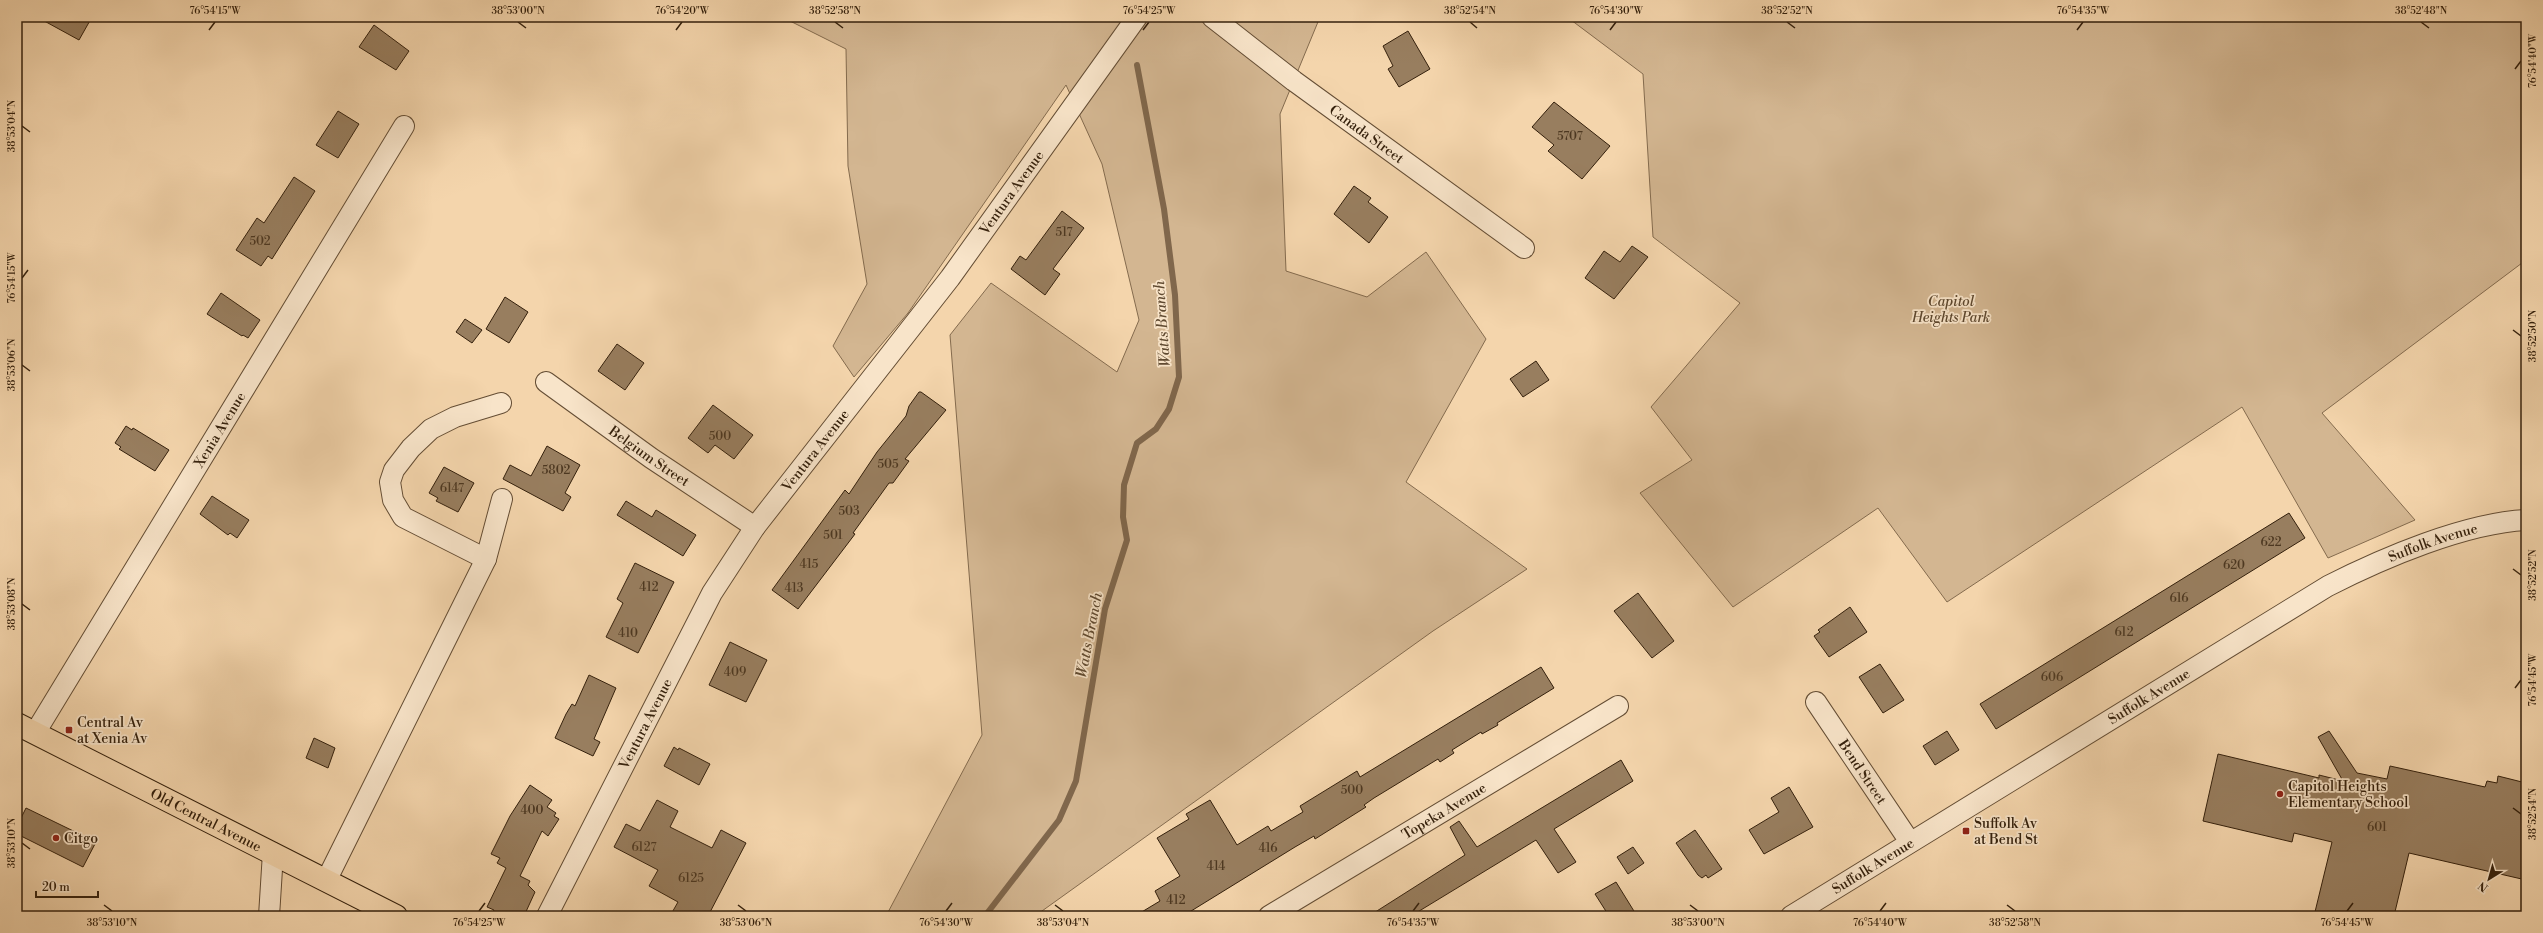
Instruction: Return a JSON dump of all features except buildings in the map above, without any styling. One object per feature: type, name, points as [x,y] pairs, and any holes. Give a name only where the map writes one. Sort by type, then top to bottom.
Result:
[{"type":"main road","name":"Old Central Avenue","points":[[26,728],[396,916]]},
{"type":"street","name":"Ventura Avenue","points":[[547,916],[712,593],[755,527],[950,278],[1137,17]]},
{"type":"street","name":"Canada Street","points":[[1212,17],[1300,86],[1524,248]]},
{"type":"street","name":"Xenia Avenue","points":[[26,728],[404,126]]},
{"type":"street","name":"Belgium Street","points":[[546,382],[651,458],[755,527]]},
{"type":"street","points":[[486,559],[403,517],[393,500],[390,482],[394,470],[411,448],[431,429],[455,417],[502,403]]},
{"type":"street","points":[[326,880],[434,668],[486,559],[502,499]]},
{"type":"street","name":"Suffolk Avenue","points":[[1791,916],[2335,583],[2390,557],[2437,541],[2494,524],[2526,520]]},
{"type":"street","name":"Bend Street","points":[[1816,702],[1910,842]]},
{"type":"street","name":"Topeka Avenue","points":[[1269,916],[1618,706]]},
{"type":"street","points":[[269,916],[273,854]]},
{"type":"green space","points":[[782,17],[1320,17],[1280,114],[1286,271],[1367,297],[1426,252],[1486,339],[1406,482],[1527,569],[1433,631],[1035,916],[886,916],[982,735],[950,335],[991,283],[1117,372],[1139,320],[1102,164],[1066,85],[908,313],[854,377],[833,346],[867,284],[848,166],[846,49]]},
{"type":"green space","name":"Capitol Heights Park","points":[[1567,17],[2526,17],[2526,260],[2322,413],[2415,520],[2328,558],[2242,407],[1947,602],[1878,508],[1733,607],[1640,493],[1692,460],[1651,407],[1740,303],[1653,237],[1643,74]]},
{"type":"waterway","name":"Watts Branch","points":[[985,916],[1059,820],[1076,781],[1105,609],[1127,540],[1123,517],[1124,485],[1137,443],[1156,429],[1169,409],[1179,377],[1175,295],[1164,209],[1137,65]]},
{"type":"place","name":"Central Av at Xenia Av","points":[[69,730]]},
{"type":"place","name":"Capitol Heights Elementary School","points":[[2280,794]]},
{"type":"place","name":"Suffolk Av at Bend St","points":[[1966,831]]},
{"type":"place","name":"Citgo","points":[[56,838]]}]
